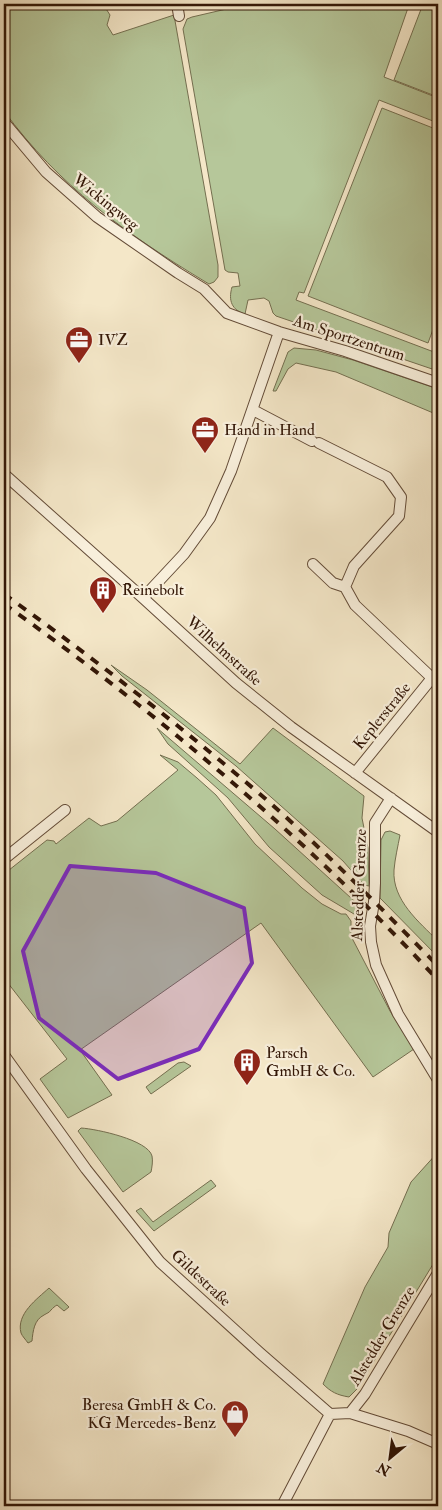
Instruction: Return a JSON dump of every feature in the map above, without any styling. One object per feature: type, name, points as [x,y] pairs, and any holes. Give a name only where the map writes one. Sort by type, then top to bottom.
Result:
[{"type":"street","points":[[177,4],[179,16]]},
{"type":"street","name":"Wickingweg","points":[[4,122],[46,172],[97,217],[204,290]]},
{"type":"street","name":"Am Sportzentrum","points":[[204,290],[227,313],[279,332],[345,351],[438,383]]},
{"type":"street","name":"Am Sportzentrum","points":[[143,598],[184,554],[210,518],[231,471],[279,332]]},
{"type":"street","points":[[253,410],[387,477],[401,497],[399,516],[354,566],[345,587]]},
{"type":"street","name":"Wilhelmstraße","points":[[4,474],[236,683],[291,727],[438,832]]},
{"type":"street","name":"Keplerstraße","points":[[313,564],[334,583],[345,587],[355,605],[435,675],[355,773]]},
{"type":"street","name":"Alstedder Grenze","points":[[391,798],[375,823],[376,883],[370,926],[370,942],[376,965],[398,1014],[438,1080]]},
{"type":"street","points":[[4,859],[65,810]]},
{"type":"street","name":"Gildestraße","points":[[4,1055],[86,1168],[160,1262],[330,1414]]},
{"type":"street","name":"Alstedder Grenze","points":[[350,1413],[365,1394],[438,1273]]},
{"type":"street","points":[[282,1506],[330,1414],[350,1413],[408,1431],[438,1444]]},
{"type":"highlighted area","points":[[70,866],[156,873],[244,908],[252,963],[199,1049],[118,1079],[39,1018],[23,951]]},
{"type":"green space","points":[[4,4],[103,4],[110,15],[107,25],[113,35],[174,15],[218,265],[218,277],[214,282],[209,284],[175,263],[147,245],[95,206],[47,162],[4,111]]},
{"type":"green space","points":[[248,4],[409,5],[384,77],[438,98],[438,123],[379,100],[304,293],[299,292],[296,300],[434,352],[438,348],[438,371],[276,316],[269,301],[264,298],[248,300],[245,314],[237,310],[232,304],[232,287],[240,286],[238,273],[225,270],[183,29],[187,19],[192,17]]},
{"type":"green space","points":[[423,4],[438,10],[438,97],[394,80]]},
{"type":"green space","points":[[382,108],[438,130],[438,316],[428,343],[308,296]]},
{"type":"green space","points":[[294,348],[316,350],[353,360],[438,389],[438,415],[336,372],[296,363],[288,369],[276,391],[273,391],[288,352]]},
{"type":"green space","points":[[111,665],[147,690],[240,764],[273,728],[364,796],[362,818],[368,848],[369,886],[364,885],[343,861],[236,766],[122,676]]},
{"type":"green space","points":[[157,728],[275,829],[362,908],[362,913],[354,914],[322,895],[269,847],[228,798],[168,744]]},
{"type":"green space","points":[[160,755],[178,762],[216,795],[255,844],[302,888],[322,904],[341,914],[346,914],[351,921],[353,940],[390,1011],[414,1049],[373,1077],[261,923],[80,1050],[112,1095],[68,1118],[40,1079],[67,1059],[4,978],[4,874],[47,840],[54,841],[56,844],[89,818],[101,826],[117,821],[178,770]]},
{"type":"green space","points":[[390,831],[400,835],[394,870],[397,891],[408,910],[438,941],[438,957],[380,898],[381,840],[385,832]]},
{"type":"green space","points":[[184,1062],[191,1066],[151,1094],[146,1087],[178,1063]]},
{"type":"green space","points":[[81,1128],[121,1136],[141,1145],[152,1156],[151,1172],[123,1192],[78,1131]]},
{"type":"green space","points":[[438,1152],[438,1256],[357,1389],[349,1397],[338,1394],[323,1384],[365,1287],[388,1247],[389,1233],[411,1182]]},
{"type":"green space","points":[[211,1180],[216,1186],[154,1231],[136,1211],[141,1208],[153,1222]]},
{"type":"green space","points":[[49,1288],[69,1307],[64,1311],[57,1305],[41,1317],[35,1326],[32,1341],[28,1343],[21,1333],[20,1326],[24,1313]]},
{"type":"railway","points":[[4,594],[70,642],[198,742],[261,795],[329,858],[438,966]]},
{"type":"railway","points":[[4,604],[137,703],[264,810],[345,885],[438,980]]},
{"type":"place","name":"IVZ","points":[[79,364]]},
{"type":"place","name":"Hand in Hand","points":[[205,454]]},
{"type":"place","name":"Reinebolt","points":[[103,614]]},
{"type":"place","name":"Parsch GmbH & Co.","points":[[247,1086]]},
{"type":"place","name":"Beresa GmbH & Co. KG Mercedes-Benz","points":[[235,1438]]}]
